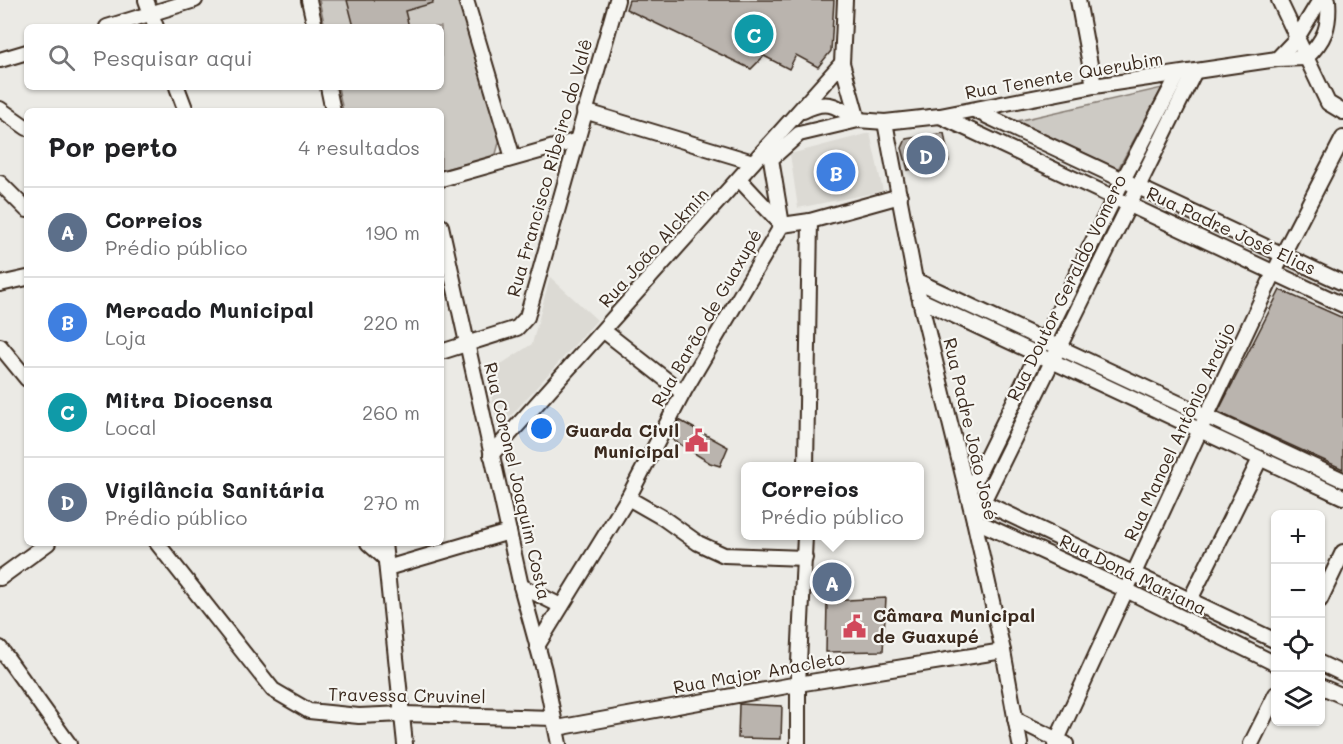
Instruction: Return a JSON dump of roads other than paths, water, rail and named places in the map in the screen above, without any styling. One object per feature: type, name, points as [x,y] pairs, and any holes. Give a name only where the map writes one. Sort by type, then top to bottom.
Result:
[{"type":"street","points":[[113,24],[148,7],[195,0]]},
{"type":"street","points":[[309,0],[314,24]]},
{"type":"street","points":[[466,0],[513,158]]},
{"type":"street","name":"Rua Francisco Ribeiro do Valê","points":[[444,351],[517,328],[527,317],[575,141],[617,0]]},
{"type":"street","points":[[845,0],[842,63],[858,120]]},
{"type":"street","points":[[1078,0],[1094,87]]},
{"type":"street","points":[[1279,0],[1328,103],[1343,112]]},
{"type":"street","points":[[1276,59],[1297,38],[1320,0]]},
{"type":"street","points":[[1306,58],[1322,42],[1328,30],[1328,0]]},
{"type":"street","points":[[148,7],[155,24]]},
{"type":"street","points":[[0,60],[24,53]]},
{"type":"street","name":"Rua Tenente Querubim","points":[[858,120],[885,122],[940,116],[1094,87],[1276,59],[1306,58]]},
{"type":"street","name":"Rua João Alckmin","points":[[491,454],[740,180],[753,162],[842,63]]},
{"type":"street","name":"Rua Doutor Geraldo Vomero","points":[[974,520],[1194,73]]},
{"type":"street","name":"Rua Doutor Geraldo Vomero","points":[[968,495],[1123,180],[1178,75]]},
{"type":"street","points":[[178,90],[185,108]]},
{"type":"street","points":[[329,90],[332,108]]},
{"type":"street","points":[[797,113],[816,104],[827,103],[858,120]]},
{"type":"street","points":[[0,109],[24,126]]},
{"type":"street","name":"Rua Padre José Elias","points":[[974,110],[1343,283]]},
{"type":"street","points":[[584,111],[753,162]]},
{"type":"street","name":"Rua Padre José Elias","points":[[940,116],[1129,202],[1343,304]]},
{"type":"street","points":[[782,225],[771,159],[799,134],[858,120]]},
{"type":"street","name":"Rua Padre João José","points":[[885,122],[915,280],[974,520],[1003,651],[1020,744]]},
{"type":"street","name":"Rua Manoel Antônio Araújo","points":[[1059,742],[1199,432],[1283,254],[1343,138]]},
{"type":"street","points":[[444,177],[575,141]]},
{"type":"street","points":[[740,180],[782,225]]},
{"type":"street","points":[[0,183],[24,207]]},
{"type":"street","points":[[782,225],[810,221],[900,196]]},
{"type":"street","points":[[806,462],[810,221]]},
{"type":"street","name":"Rua Barão de Guaxupé","points":[[537,646],[628,498],[683,393],[782,225]]},
{"type":"street","name":"Rua Coronel Joaquim Costa","points":[[444,239],[521,586],[559,744]]},
{"type":"street","points":[[0,284],[24,279]]},
{"type":"street","points":[[915,280],[1343,480]]},
{"type":"street","points":[[921,300],[1199,432],[1343,497]]},
{"type":"street","points":[[604,330],[683,393]]},
{"type":"street","points":[[0,346],[24,376]]},
{"type":"street","points":[[1190,600],[1260,459]]},
{"type":"street","name":"Rua Doná Mariana","points":[[968,495],[1271,639]]},
{"type":"street","points":[[628,498],[663,518],[698,543],[724,555],[805,558]]},
{"type":"street","name":"Rua Doná Mariana","points":[[974,520],[1126,590],[1271,662]]},
{"type":"street","points":[[386,564],[509,532]]},
{"type":"street","points":[[798,744],[798,684],[805,540]]},
{"type":"street","points":[[0,578],[44,546]]},
{"type":"street","name":"Travessa Cruvinel","points":[[159,546],[273,690],[309,711],[359,716],[403,714],[555,723]]},
{"type":"street","points":[[371,546],[386,564]]},
{"type":"street","points":[[384,546],[405,744]]},
{"type":"street","points":[[1325,590],[1343,552]]},
{"type":"street","points":[[521,586],[561,606]]},
{"type":"street","points":[[0,648],[69,744]]},
{"type":"street","name":"Rua Major Anacleto","points":[[555,723],[1003,651]]},
{"type":"street","points":[[1325,665],[1343,674]]},
{"type":"street","points":[[1325,688],[1343,696]]},
{"type":"street","points":[[1251,744],[1271,702]]},
{"type":"street","points":[[1015,719],[1059,742]]},
{"type":"place","name":"Mitra Diocensa","points":[[754,34]]},
{"type":"place","name":"Vigilância Sanitária","points":[[926,155]]},
{"type":"place","name":"Mercado Municipal","points":[[836,172]]},
{"type":"place","name":"Guarda Civil Municipal","points":[[697,441]]},
{"type":"place","name":"Correios","points":[[832,582]]},
{"type":"place","name":"Câmara Municipal de Guaxupé","points":[[855,626]]}]
